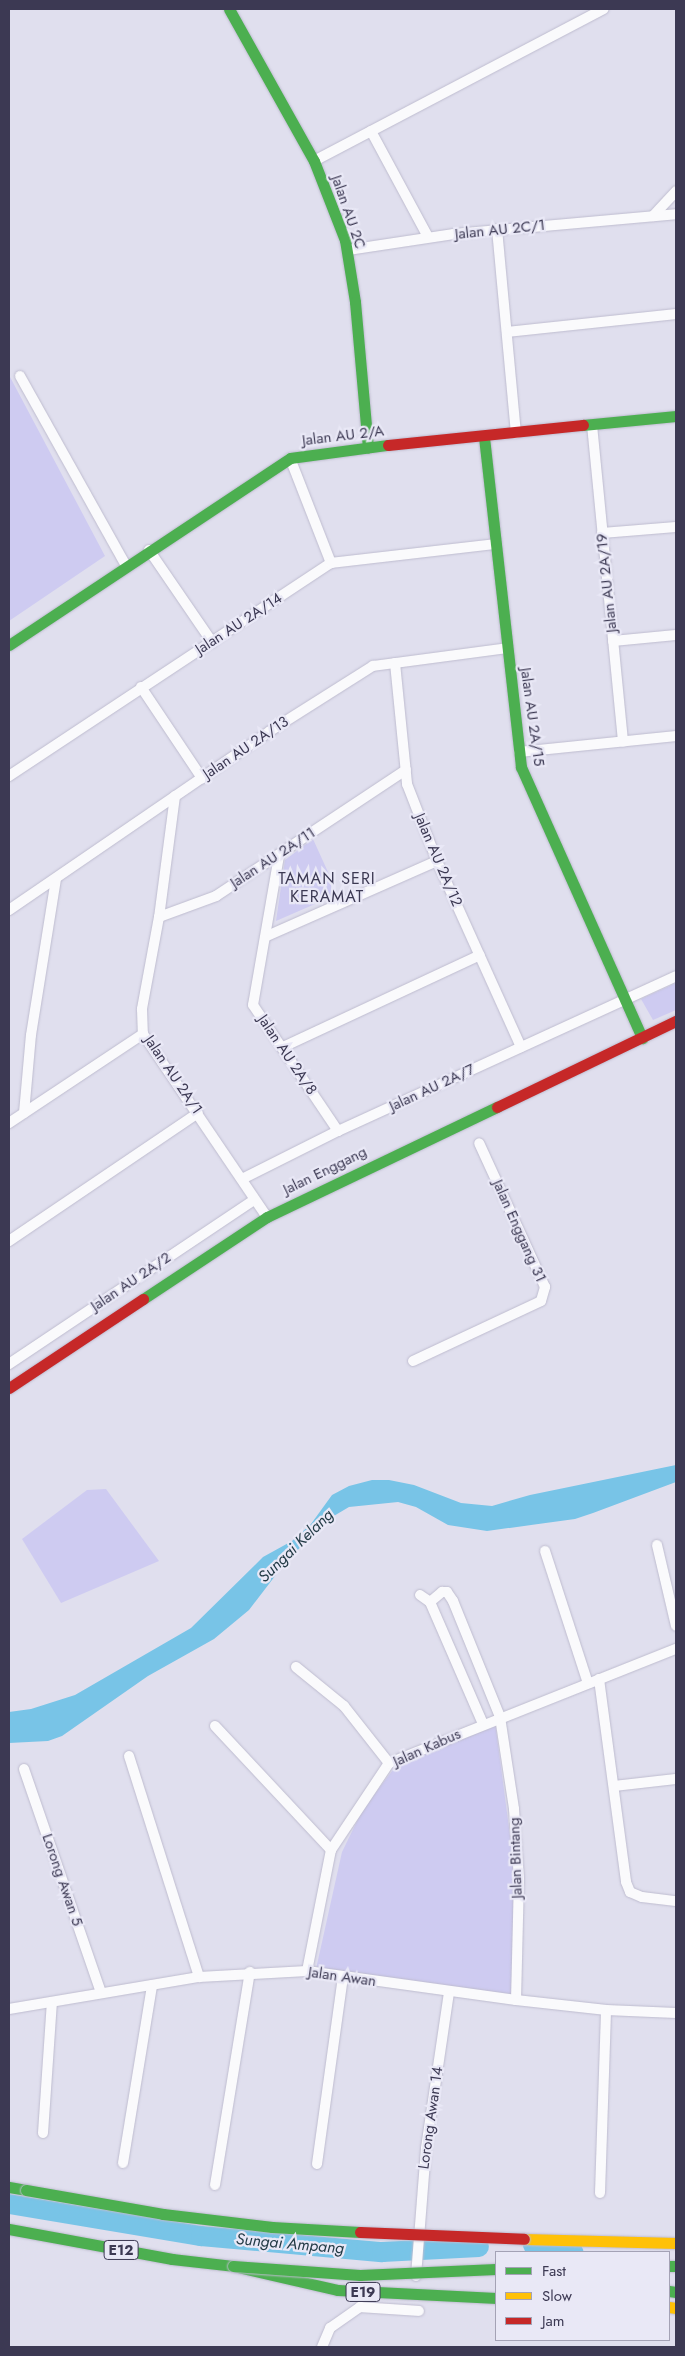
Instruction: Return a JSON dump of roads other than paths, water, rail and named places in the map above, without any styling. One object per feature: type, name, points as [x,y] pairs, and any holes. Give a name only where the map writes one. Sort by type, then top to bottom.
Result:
[{"type":"main road","name":"Jalan AU 2C","points":[[229,9],[314,161],[348,250],[368,447]]},
{"type":"main road","name":"Jalan AU 2/A","points":[[9,645],[149,550],[290,458],[317,452],[676,416]]},
{"type":"main road","name":"Jalan AU 2A/15","points":[[484,436],[519,752],[531,792],[642,1038]]},
{"type":"main road","name":"Jalan Enggang","points":[[9,1388],[267,1217],[676,1021]]},
{"type":"main road","points":[[9,2187],[164,2214],[272,2227],[468,2240],[604,2240],[676,2243]]},
{"type":"main road","name":"E12","points":[[9,2229],[172,2259],[233,2266],[360,2275],[495,2270]]},
{"type":"main road","points":[[604,2240],[676,2232]]},
{"type":"main road","name":"E19","points":[[233,2266],[338,2290],[495,2298]]},
{"type":"street","points":[[314,161],[602,9]]},
{"type":"street","points":[[371,131],[428,238]]},
{"type":"street","points":[[653,216],[676,191]]},
{"type":"street","name":"Jalan AU 2C/1","points":[[348,250],[497,229],[676,214]]},
{"type":"street","points":[[497,229],[516,433]]},
{"type":"street","points":[[506,332],[676,314]]},
{"type":"street","points":[[20,376],[126,566]]},
{"type":"street","name":"Jalan AU 2A/19","points":[[592,425],[623,741]]},
{"type":"street","points":[[290,458],[331,564]]},
{"type":"street","points":[[602,533],[676,527]]},
{"type":"street","name":"Jalan AU 2A/14","points":[[9,776],[141,687],[331,564],[496,544]]},
{"type":"street","points":[[149,550],[212,642]]},
{"type":"street","points":[[613,642],[676,635]]},
{"type":"street","name":"Jalan AU 2A/13","points":[[9,910],[348,680],[373,666],[508,648]]},
{"type":"street","name":"Jalan AU 2A/12","points":[[395,663],[406,770],[412,801],[521,1047]]},
{"type":"street","points":[[141,687],[202,778]]},
{"type":"street","points":[[519,752],[623,741],[675,739]]},
{"type":"street","name":"Jalan AU 2A/11","points":[[159,917],[216,896],[406,770]]},
{"type":"street","name":"Jalan AU 2A/1","points":[[175,796],[159,917],[142,1009],[144,1034],[267,1217]]},
{"type":"street","name":"Jalan AU 2A/8","points":[[279,856],[268,936],[253,1005],[338,1131]]},
{"type":"street","points":[[268,936],[437,861]]},
{"type":"street","points":[[24,1113],[30,1044],[56,879]]},
{"type":"street","points":[[282,1047],[480,955]]},
{"type":"street","name":"Jalan AU 2A/7","points":[[242,1179],[338,1131],[676,976]]},
{"type":"street","points":[[9,1123],[144,1034]]},
{"type":"street","points":[[9,1241],[198,1113]]},
{"type":"street","name":"Jalan Enggang 31","points":[[413,1361],[541,1300],[545,1287],[479,1143]]},
{"type":"street","name":"Jalan AU 2A/2","points":[[9,1364],[254,1200]]},
{"type":"street","points":[[658,1545],[676,1626]]},
{"type":"street","points":[[544,1551],[588,1683]]},
{"type":"street","name":"Jalan Bintang","points":[[430,1602],[442,1592],[447,1592],[453,1601],[500,1717],[514,1809],[519,1878],[516,2000]]},
{"type":"street","points":[[420,1595],[430,1602],[483,1724]]},
{"type":"street","name":"Jalan Kabus","points":[[307,1971],[331,1850],[389,1763],[500,1717],[676,1649]]},
{"type":"street","points":[[296,1667],[344,1706],[389,1763]]},
{"type":"street","points":[[598,1679],[626,1882],[630,1892],[642,1897],[676,1901]]},
{"type":"street","points":[[215,1726],[331,1850]]},
{"type":"street","points":[[129,1756],[199,1977]]},
{"type":"street","name":"Lorong Awan 5","points":[[24,1769],[101,1992]]},
{"type":"street","points":[[614,1786],[676,1779]]},
{"type":"street","name":"Jalan Awan","points":[[9,2008],[199,1977],[250,1972],[307,1971],[516,2000],[606,2010],[676,2013]]},
{"type":"street","points":[[215,2185],[250,1972]]},
{"type":"street","points":[[317,2164],[343,1977]]},
{"type":"street","points":[[123,2163],[152,1985]]},
{"type":"street","name":"Lorong Awan 14","points":[[415,2283],[426,2148],[449,1992]]},
{"type":"street","points":[[43,2133],[52,2002]]},
{"type":"street","points":[[600,2193],[606,2010]]},
{"type":"street","points":[[322,2347],[330,2328],[360,2307],[419,2311]]},
{"type":"water","name":"Sungai Kelang","points":[[676,1465],[676,1482],[593,1513],[575,1519],[487,1531],[448,1525],[416,1507],[398,1502],[349,1507],[327,1520],[285,1563],[249,1610],[214,1639],[148,1676],[62,1736],[48,1741],[9,1743],[9,1712],[31,1709],[75,1695],[191,1628],[263,1557],[292,1541],[311,1524],[332,1495],[349,1486],[372,1480],[389,1480],[414,1485],[461,1503],[492,1506],[530,1495]]},
{"type":"waterway","name":"Sungai Ampang","points":[[9,2204],[201,2236],[382,2252],[479,2247]]},
{"type":"waterway","name":"Sungai Ampang","points":[[533,2245],[567,2251]]},
{"type":"district","name":"TAMAN SERI KERAMAT","points":[[327,888]]}]
